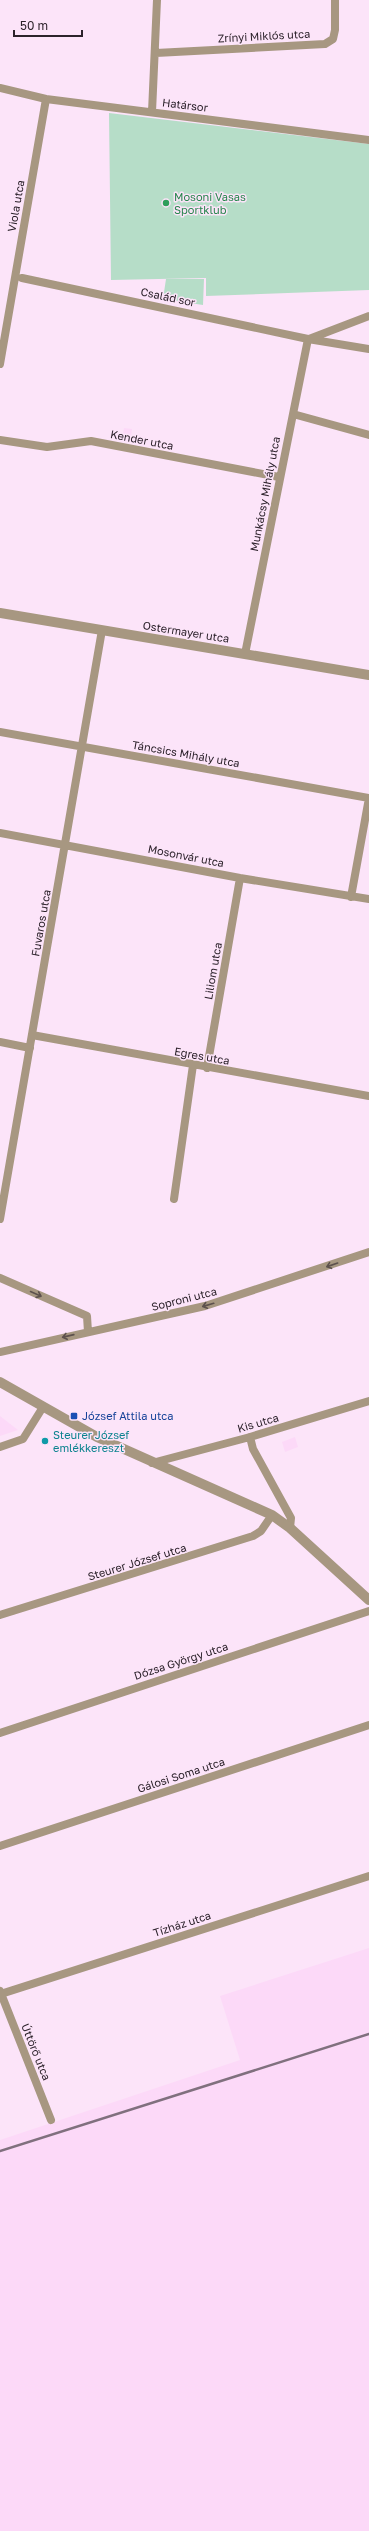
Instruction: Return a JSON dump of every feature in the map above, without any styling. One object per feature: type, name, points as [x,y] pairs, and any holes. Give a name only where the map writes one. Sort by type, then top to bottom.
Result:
[{"type":"street","points":[[152,112],[158,0]]},
{"type":"street","name":"Zrínyi Miklós utca","points":[[156,53],[325,44],[333,39],[335,30],[335,0]]},
{"type":"street","name":"Határsor","points":[[0,88],[46,99],[369,140]]},
{"type":"street","name":"Viola utca","points":[[0,364],[46,99]]},
{"type":"street","name":"Család sor","points":[[22,278],[308,339],[369,349]]},
{"type":"street","points":[[308,339],[369,316]]},
{"type":"street","name":"Munkácsy Mihály utca","points":[[246,654],[279,477],[308,339]]},
{"type":"street","points":[[293,414],[369,435]]},
{"type":"street","name":"Kender utca","points":[[0,440],[47,447],[91,441],[279,477]]},
{"type":"street","name":"Ostermayer utca","points":[[0,613],[369,675]]},
{"type":"street","name":"Fuvaros utca","points":[[0,1219],[102,630]]},
{"type":"street","name":"Táncsics Mihály utca","points":[[0,732],[369,798]]},
{"type":"street","points":[[351,896],[369,798]]},
{"type":"street","name":"Mosonvár utca","points":[[0,833],[66,844],[240,878],[369,899]]},
{"type":"street","name":"Liliom utca","points":[[207,1068],[240,878]]},
{"type":"street","name":"Egres utca","points":[[32,1035],[207,1068],[369,1096]]},
{"type":"street","points":[[0,1042],[30,1048]]},
{"type":"street","points":[[174,1199],[193,1065]]},
{"type":"street","name":"Soproni utca","points":[[0,1352],[206,1306],[369,1252]]},
{"type":"street","points":[[0,1278],[87,1316],[88,1332]]},
{"type":"street","points":[[0,1382],[97,1438],[272,1515],[290,1528],[369,1600]]},
{"type":"street","name":"Kis utca","points":[[152,1463],[250,1438],[369,1401]]},
{"type":"street","points":[[0,1447],[24,1439],[43,1407]]},
{"type":"street","points":[[250,1438],[253,1449],[291,1518],[290,1528]]},
{"type":"street","name":"Steurer József utca","points":[[0,1615],[253,1536],[262,1530],[272,1515]]},
{"type":"street","name":"Dózsa György utca","points":[[0,1733],[369,1611]]},
{"type":"street","name":"Gálosi Soma utca","points":[[0,1846],[369,1725]]},
{"type":"street","name":"Tízház utca","points":[[1,1997],[369,1876]]},
{"type":"street","name":"Úttörő utca","points":[[1,1997],[51,2120]]},
{"type":"shaded area","points":[[124,428],[132,429],[130,442],[122,441]]},
{"type":"shaded area","points":[[0,1416],[18,1430],[0,1436]]},
{"type":"shaded area","points":[[295,1437],[298,1447],[285,1452],[282,1442]]},
{"type":"shaded area","points":[[369,1948],[369,2531],[0,2531],[0,2140],[240,2060],[220,1996]]},
{"type":"green space","points":[[109,113],[369,144],[369,290],[206,296],[206,278],[111,280]]},
{"type":"green space","points":[[166,279],[204,279],[203,305],[163,299]]},
{"type":"railway","points":[[0,2151],[369,2034]]},
{"type":"place","name":"Mosoni Vasas Sportklub","points":[[166,203]]},
{"type":"place","name":"József Attila utca","points":[[74,1416]]},
{"type":"place","name":"Steurer József emlékkereszt","points":[[45,1441]]}]
